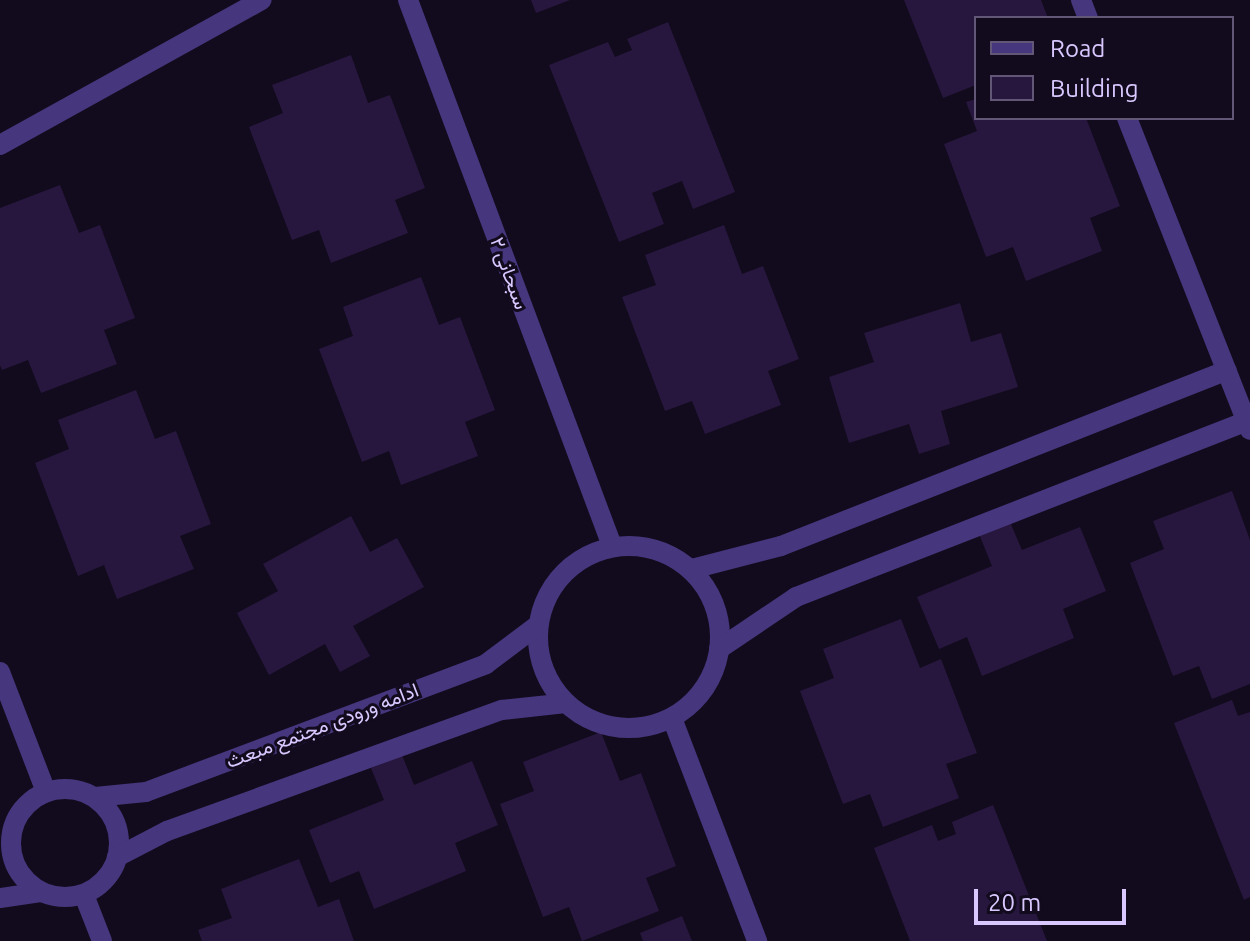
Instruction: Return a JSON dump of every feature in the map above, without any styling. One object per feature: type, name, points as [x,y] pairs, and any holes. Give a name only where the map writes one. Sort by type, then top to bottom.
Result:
[{"type":"street","points":[[0,145],[262,0]]},
{"type":"street","name":"سبحانی ۲","points":[[408,0],[612,546]]},
{"type":"street","points":[[719,649],[796,597],[1248,426],[1128,120]]},
{"type":"street","points":[[692,569],[781,546],[1227,370]]},
{"type":"street","points":[[612,546],[654,549],[692,569],[709,593],[719,619],[719,649],[711,676],[695,699],[672,718],[645,727],[617,728],[590,720],[566,703],[548,681],[538,654],[538,625],[546,597],[563,573],[585,556],[612,546]]},
{"type":"street","name":"ادامه ورودی مجتمع مبعث","points":[[95,797],[146,792],[486,664],[538,625]]},
{"type":"street","points":[[0,672],[46,792]]},
{"type":"street","points":[[117,857],[167,831],[502,710],[566,703]]},
{"type":"street","points":[[672,718],[757,941]]},
{"type":"street","points":[[0,898],[41,892],[69,898],[84,895],[110,873],[117,857],[116,824],[95,797],[62,788],[46,792],[26,806],[6,831],[19,873],[41,892]]},
{"type":"street","points":[[84,895],[102,941]]},
{"type":"building","points":[[531,0],[570,0],[536,13]]},
{"type":"building","points":[[904,0],[1041,0],[1047,16],[974,16],[974,86],[943,98]]},
{"type":"building","points":[[668,22],[735,192],[693,209],[682,181],[652,193],[664,224],[619,242],[549,65],[608,42],[615,57],[632,50],[627,39]]},
{"type":"building","points":[[351,55],[368,103],[390,95],[425,188],[395,200],[408,233],[331,263],[319,230],[292,240],[249,127],[283,113],[272,85]]},
{"type":"building","points":[[974,100],[974,120],[1087,120],[1120,206],[1090,218],[1102,251],[1026,281],[1013,247],[986,257],[944,144],[977,131],[966,102]]},
{"type":"building","points":[[60,185],[79,233],[100,225],[135,318],[104,330],[117,364],[41,393],[28,360],[2,370],[0,365],[0,208]]},
{"type":"building","points":[[724,225],[742,274],[763,266],[799,359],[768,371],[781,405],[705,434],[692,401],[665,411],[622,297],[656,285],[645,255]]},
{"type":"building","points":[[421,277],[439,325],[460,317],[495,410],[465,422],[478,456],[401,485],[389,451],[362,462],[319,349],[353,336],[343,307]]},
{"type":"building","points":[[960,303],[971,342],[1001,333],[1018,387],[941,411],[950,444],[919,454],[909,424],[849,443],[829,377],[874,362],[864,333]]},
{"type":"building","points":[[136,390],[155,439],[176,431],[211,524],[180,536],[194,569],[117,599],[104,565],[78,576],[35,463],[69,449],[58,420]]},
{"type":"building","points":[[1232,491],[1250,540],[1250,684],[1212,699],[1199,666],[1173,676],[1130,563],[1164,549],[1153,521]]},
{"type":"building","points":[[351,516],[370,552],[397,538],[424,587],[353,626],[370,656],[340,672],[325,644],[269,675],[237,613],[278,591],[263,564]]},
{"type":"building","points":[[1010,522],[1022,550],[1080,527],[1106,591],[1063,609],[1074,638],[982,676],[967,637],[939,649],[917,597],[992,566],[979,534]]},
{"type":"building","points":[[901,619],[920,668],[941,659],[977,753],[946,764],[959,798],[883,827],[870,794],[843,804],[800,691],[834,678],[823,649]]},
{"type":"building","points":[[1232,700],[1238,716],[1250,712],[1250,897],[1244,900],[1174,723]]},
{"type":"building","points":[[601,732],[620,781],[641,773],[676,866],[646,878],[659,911],[582,941],[569,907],[543,917],[500,804],[534,791],[523,762]]},
{"type":"building","points":[[402,755],[414,785],[472,761],[498,825],[455,843],[466,871],[374,909],[359,871],[330,883],[309,830],[384,800],[371,768]]},
{"type":"building","points":[[993,805],[1047,941],[910,941],[874,848],[932,825],[938,841],[956,834],[952,822]]},
{"type":"building","points":[[299,859],[318,907],[339,899],[354,941],[202,941],[198,930],[232,918],[221,889]]},
{"type":"building","points":[[682,916],[692,941],[643,941],[640,933]]}]
